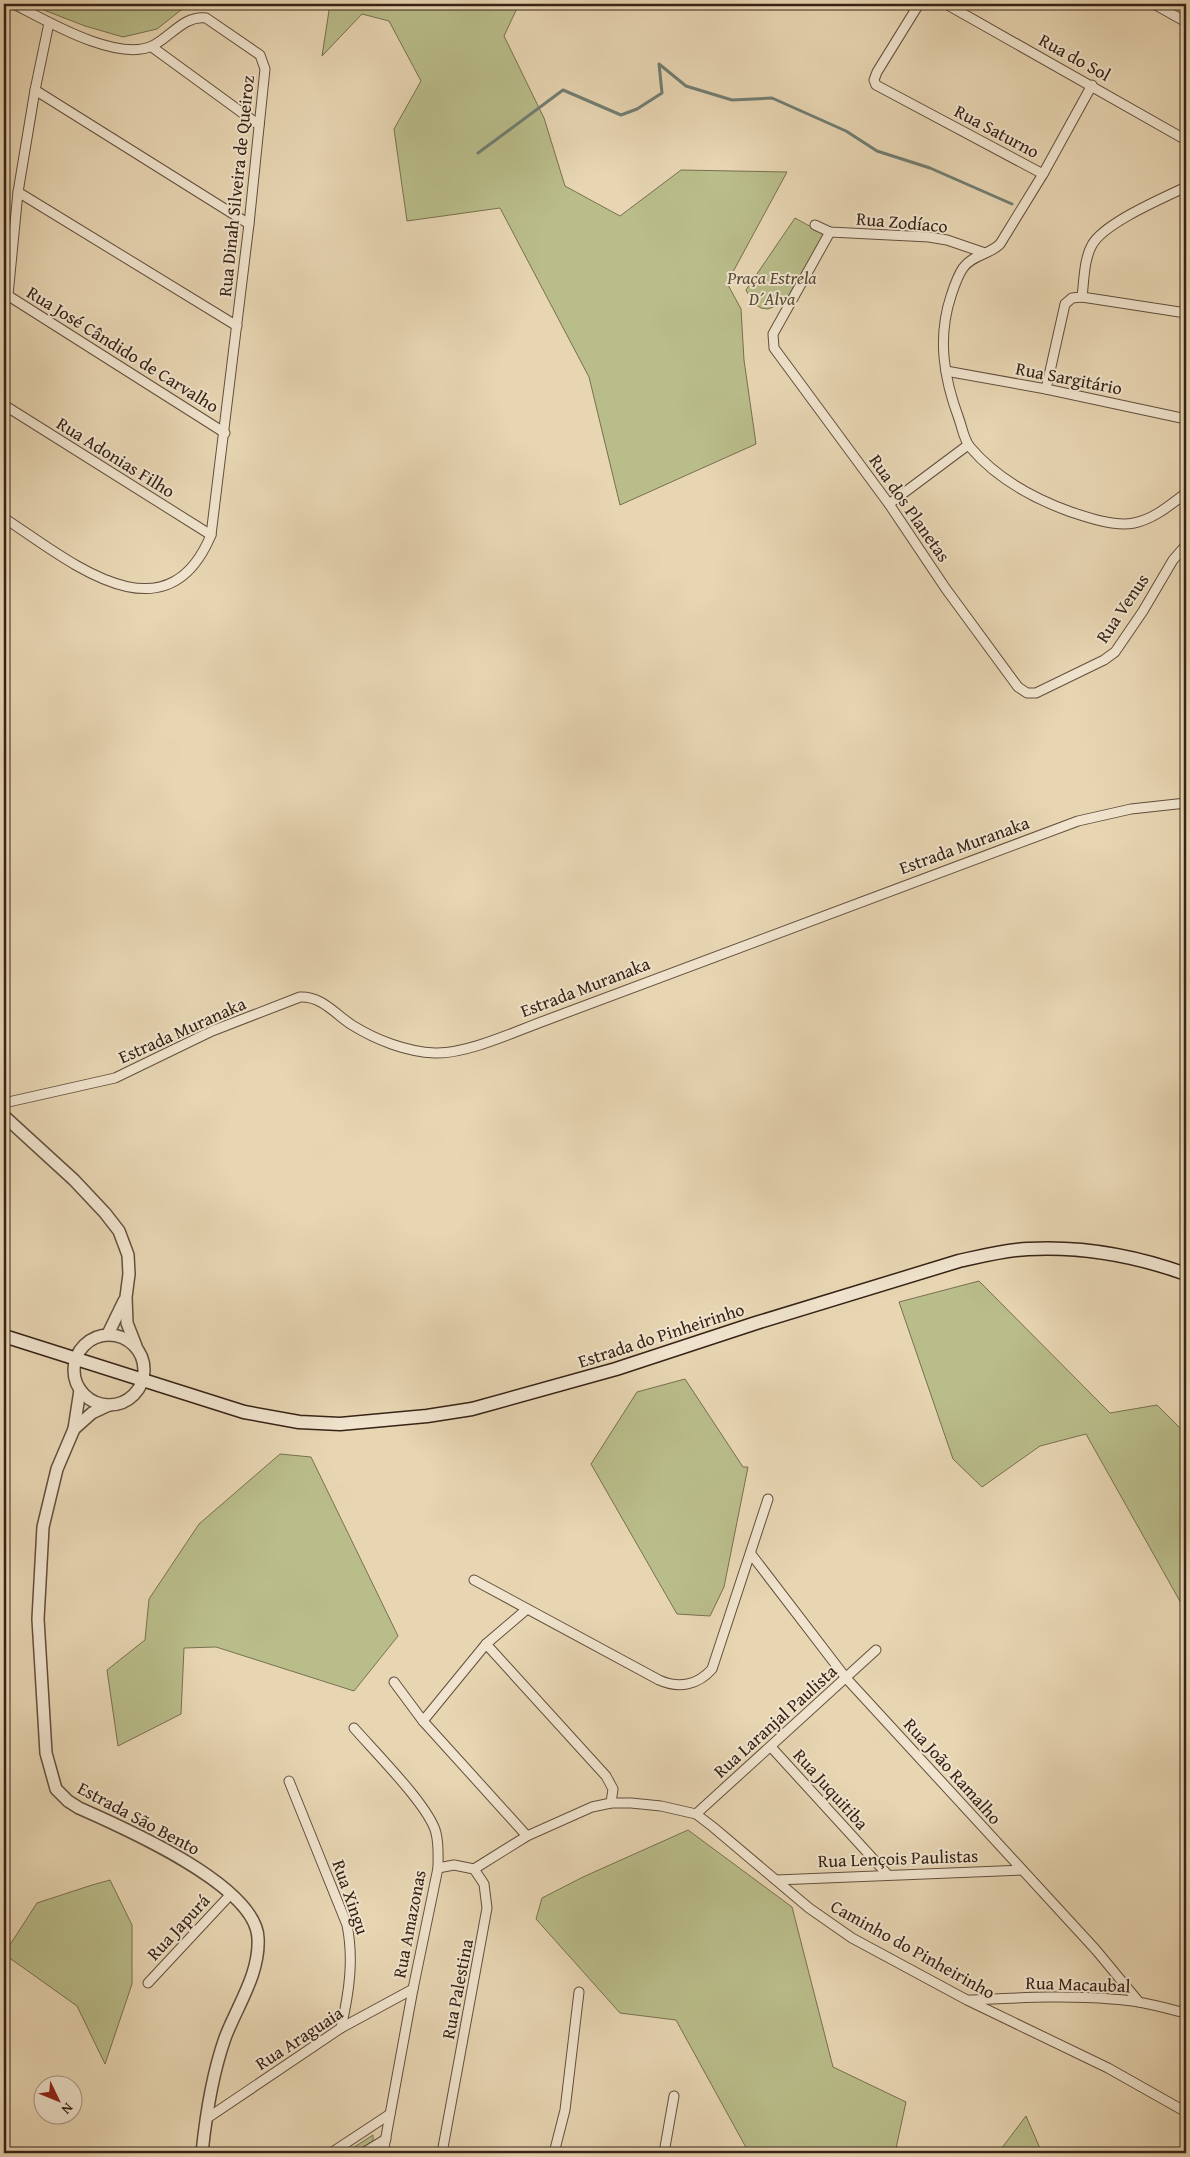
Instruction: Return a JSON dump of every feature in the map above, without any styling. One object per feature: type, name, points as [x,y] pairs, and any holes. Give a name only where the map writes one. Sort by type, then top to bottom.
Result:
[{"type":"main road","name":"Estrada do Pinheirinho","points":[[4,1336],[76,1357],[244,1412],[299,1422],[340,1424],[426,1416],[472,1409],[607,1372],[893,1280],[959,1261],[985,1256],[1027,1249],[1084,1250],[1138,1259],[1186,1274]]},
{"type":"street","name":"Rua Dinah Silveira de Queiroz","points":[[14,4],[49,23],[86,39],[120,49],[141,49],[152,46],[188,20],[200,17],[214,22],[260,55],[265,69],[225,432],[211,536]]},
{"type":"street","name":"Rua Saturno","points":[[919,4],[877,72],[875,83],[882,90],[1043,174],[1000,244],[991,252],[985,253],[969,262],[963,268],[951,296],[942,329],[946,371],[951,397],[968,445]]},
{"type":"street","name":"Rua do Sol","points":[[946,4],[1092,85],[1186,140]]},
{"type":"street","points":[[1154,4],[1186,22]]},
{"type":"street","points":[[6,294],[18,192],[35,90],[49,23]]},
{"type":"street","points":[[152,46],[259,125]]},
{"type":"street","points":[[1043,174],[1092,85]]},
{"type":"street","points":[[35,90],[249,224]]},
{"type":"street","points":[[1082,297],[1088,257],[1093,243],[1098,237],[1123,219],[1186,187]]},
{"type":"street","points":[[18,192],[237,326]]},
{"type":"street","name":"Rua Zodíaco","points":[[815,225],[830,232],[929,237],[946,240],[985,253]]},
{"type":"street","name":"Rua dos Planetas","points":[[830,232],[773,334],[774,348],[889,504],[946,589],[1018,688]]},
{"type":"street","name":"Rua José Cândido de Carvalho","points":[[6,294],[225,432]]},
{"type":"street","points":[[1046,389],[1066,304],[1072,298],[1082,297],[1186,313]]},
{"type":"street","name":"Rua Sargitário","points":[[946,371],[1046,389],[1186,419]]},
{"type":"street","name":"Rua Adonias Filho","points":[[4,405],[211,536]]},
{"type":"street","points":[[889,504],[968,445],[1016,488],[1052,505],[1094,518],[1131,524],[1145,521],[1186,493]]},
{"type":"street","points":[[4,518],[88,572],[124,587],[140,589],[164,585],[186,574],[204,551],[211,536]]},
{"type":"street","name":"Rua Venus","points":[[1018,688],[1027,693],[1036,693],[1104,660],[1115,652],[1143,611],[1173,560],[1186,545]]},
{"type":"street","name":"Estrada Muranaka","points":[[4,1103],[115,1078],[212,1031],[300,997],[310,996],[320,1000],[350,1024],[367,1033],[414,1051],[436,1053],[460,1050],[544,1021],[1054,829],[1078,821],[1131,809],[1186,804]]},
{"type":"street","points":[[4,1116],[74,1180],[116,1226],[128,1255],[127,1323],[142,1356],[145,1368],[143,1380],[138,1390],[120,1404],[98,1404],[80,1390],[75,1380],[74,1368],[76,1357],[89,1341],[108,1334],[128,1340],[136,1346]]},
{"type":"street","points":[[108,1334],[126,1297]]},
{"type":"street","name":"Estrada São Bento","points":[[80,1390],[74,1429],[57,1469],[43,1527],[38,1619],[43,1729],[51,1776],[56,1789],[68,1801],[79,1808],[157,1844],[192,1865],[231,1894],[254,1922],[258,1936],[257,1955],[253,1973],[219,2056],[206,2119],[202,2153]]},
{"type":"street","name":"Estrada São Bento","points":[[74,1429],[92,1413],[109,1405]]},
{"type":"street","points":[[474,1580],[659,1680],[673,1684],[687,1684],[701,1679],[712,1669],[768,1499]]},
{"type":"street","name":"Rua João Ramalho","points":[[751,1554],[846,1678],[1101,1956],[1139,2002]]},
{"type":"street","points":[[423,1721],[486,1644],[527,1609]]},
{"type":"street","points":[[486,1644],[606,1776],[613,1789],[611,1803]]},
{"type":"street","name":"Rua Laranjal Paulista","points":[[696,1814],[876,1650]]},
{"type":"street","points":[[394,1682],[423,1721],[527,1836]]},
{"type":"street","name":"Rua Amazonas","points":[[354,1728],[422,1807],[431,1820],[436,1832],[439,1849],[438,1868],[413,1989],[384,2153]]},
{"type":"street","name":"Rua Juquitiba","points":[[771,1747],[886,1874]]},
{"type":"street","name":"Rua Xingu","points":[[289,1781],[347,1925],[351,1945],[351,1966],[341,2028]]},
{"type":"street","name":"Caminho do Pinheirinho","points":[[474,1869],[527,1836],[592,1807],[611,1803],[631,1803],[661,1806],[696,1814],[809,1908],[852,1938],[967,2000],[1108,2068],[1186,2112]]},
{"type":"street","points":[[438,1868],[454,1865],[474,1869]]},
{"type":"street","name":"Rua Palestina","points":[[442,2153],[487,1908],[484,1884],[474,1869]]},
{"type":"street","name":"Rua Lençois Paulistas","points":[[776,1880],[886,1874],[1022,1870]]},
{"type":"street","name":"Rua Japurá","points":[[148,1983],[231,1894]]},
{"type":"street","name":"Rua Araguaia","points":[[206,2119],[341,2028],[413,1989]]},
{"type":"street","points":[[554,2153],[565,2110],[579,1992]]},
{"type":"street","name":"Rua Macaubal","points":[[967,2000],[1075,1997],[1139,2002],[1186,2012]]},
{"type":"street","points":[[664,2153],[674,2096]]},
{"type":"street","points":[[331,2153],[390,2114]]},
{"type":"street","points":[[363,2153],[386,2139]]},
{"type":"green space","points":[[36,4],[198,4],[181,10],[157,29],[123,37],[85,26],[36,7]]},
{"type":"green space","points":[[330,4],[519,4],[504,36],[544,118],[565,186],[620,216],[681,170],[787,172],[727,283],[741,309],[744,360],[756,444],[620,505],[589,377],[500,208],[407,221],[394,129],[421,81],[389,21],[362,14],[322,56]]},
{"type":"green space","name":"Praça Estrela D´Alva","points":[[795,218],[824,234],[785,302],[768,309],[761,308],[753,303],[746,290]]},
{"type":"green space","points":[[979,1281],[1110,1413],[1157,1405],[1186,1434],[1186,1612],[1086,1434],[1040,1446],[982,1487],[953,1459],[899,1302]]},
{"type":"green space","points":[[685,1379],[743,1467],[748,1467],[724,1587],[710,1616],[677,1614],[591,1464],[637,1392]]},
{"type":"green space","points":[[280,1454],[311,1457],[398,1636],[354,1691],[216,1647],[184,1648],[181,1714],[118,1746],[107,1670],[145,1640],[149,1599],[199,1524]]},
{"type":"green space","points":[[688,1830],[792,1907],[833,2067],[906,2102],[895,2153],[749,2153],[676,2020],[620,2013],[536,1919],[542,1898],[583,1877]]},
{"type":"green space","points":[[110,1880],[132,1925],[132,1984],[105,2064],[77,2006],[4,1954],[37,1903]]},
{"type":"green space","points":[[1026,2116],[1042,2153],[998,2153]]},
{"type":"green space","points":[[373,2135],[373,2141],[354,2153],[345,2153]]},
{"type":"waterway","points":[[478,153],[563,90],[621,115],[637,109],[662,93],[659,64],[686,86],[732,100],[772,98],[846,131],[877,151],[930,168],[1012,204]]}]
